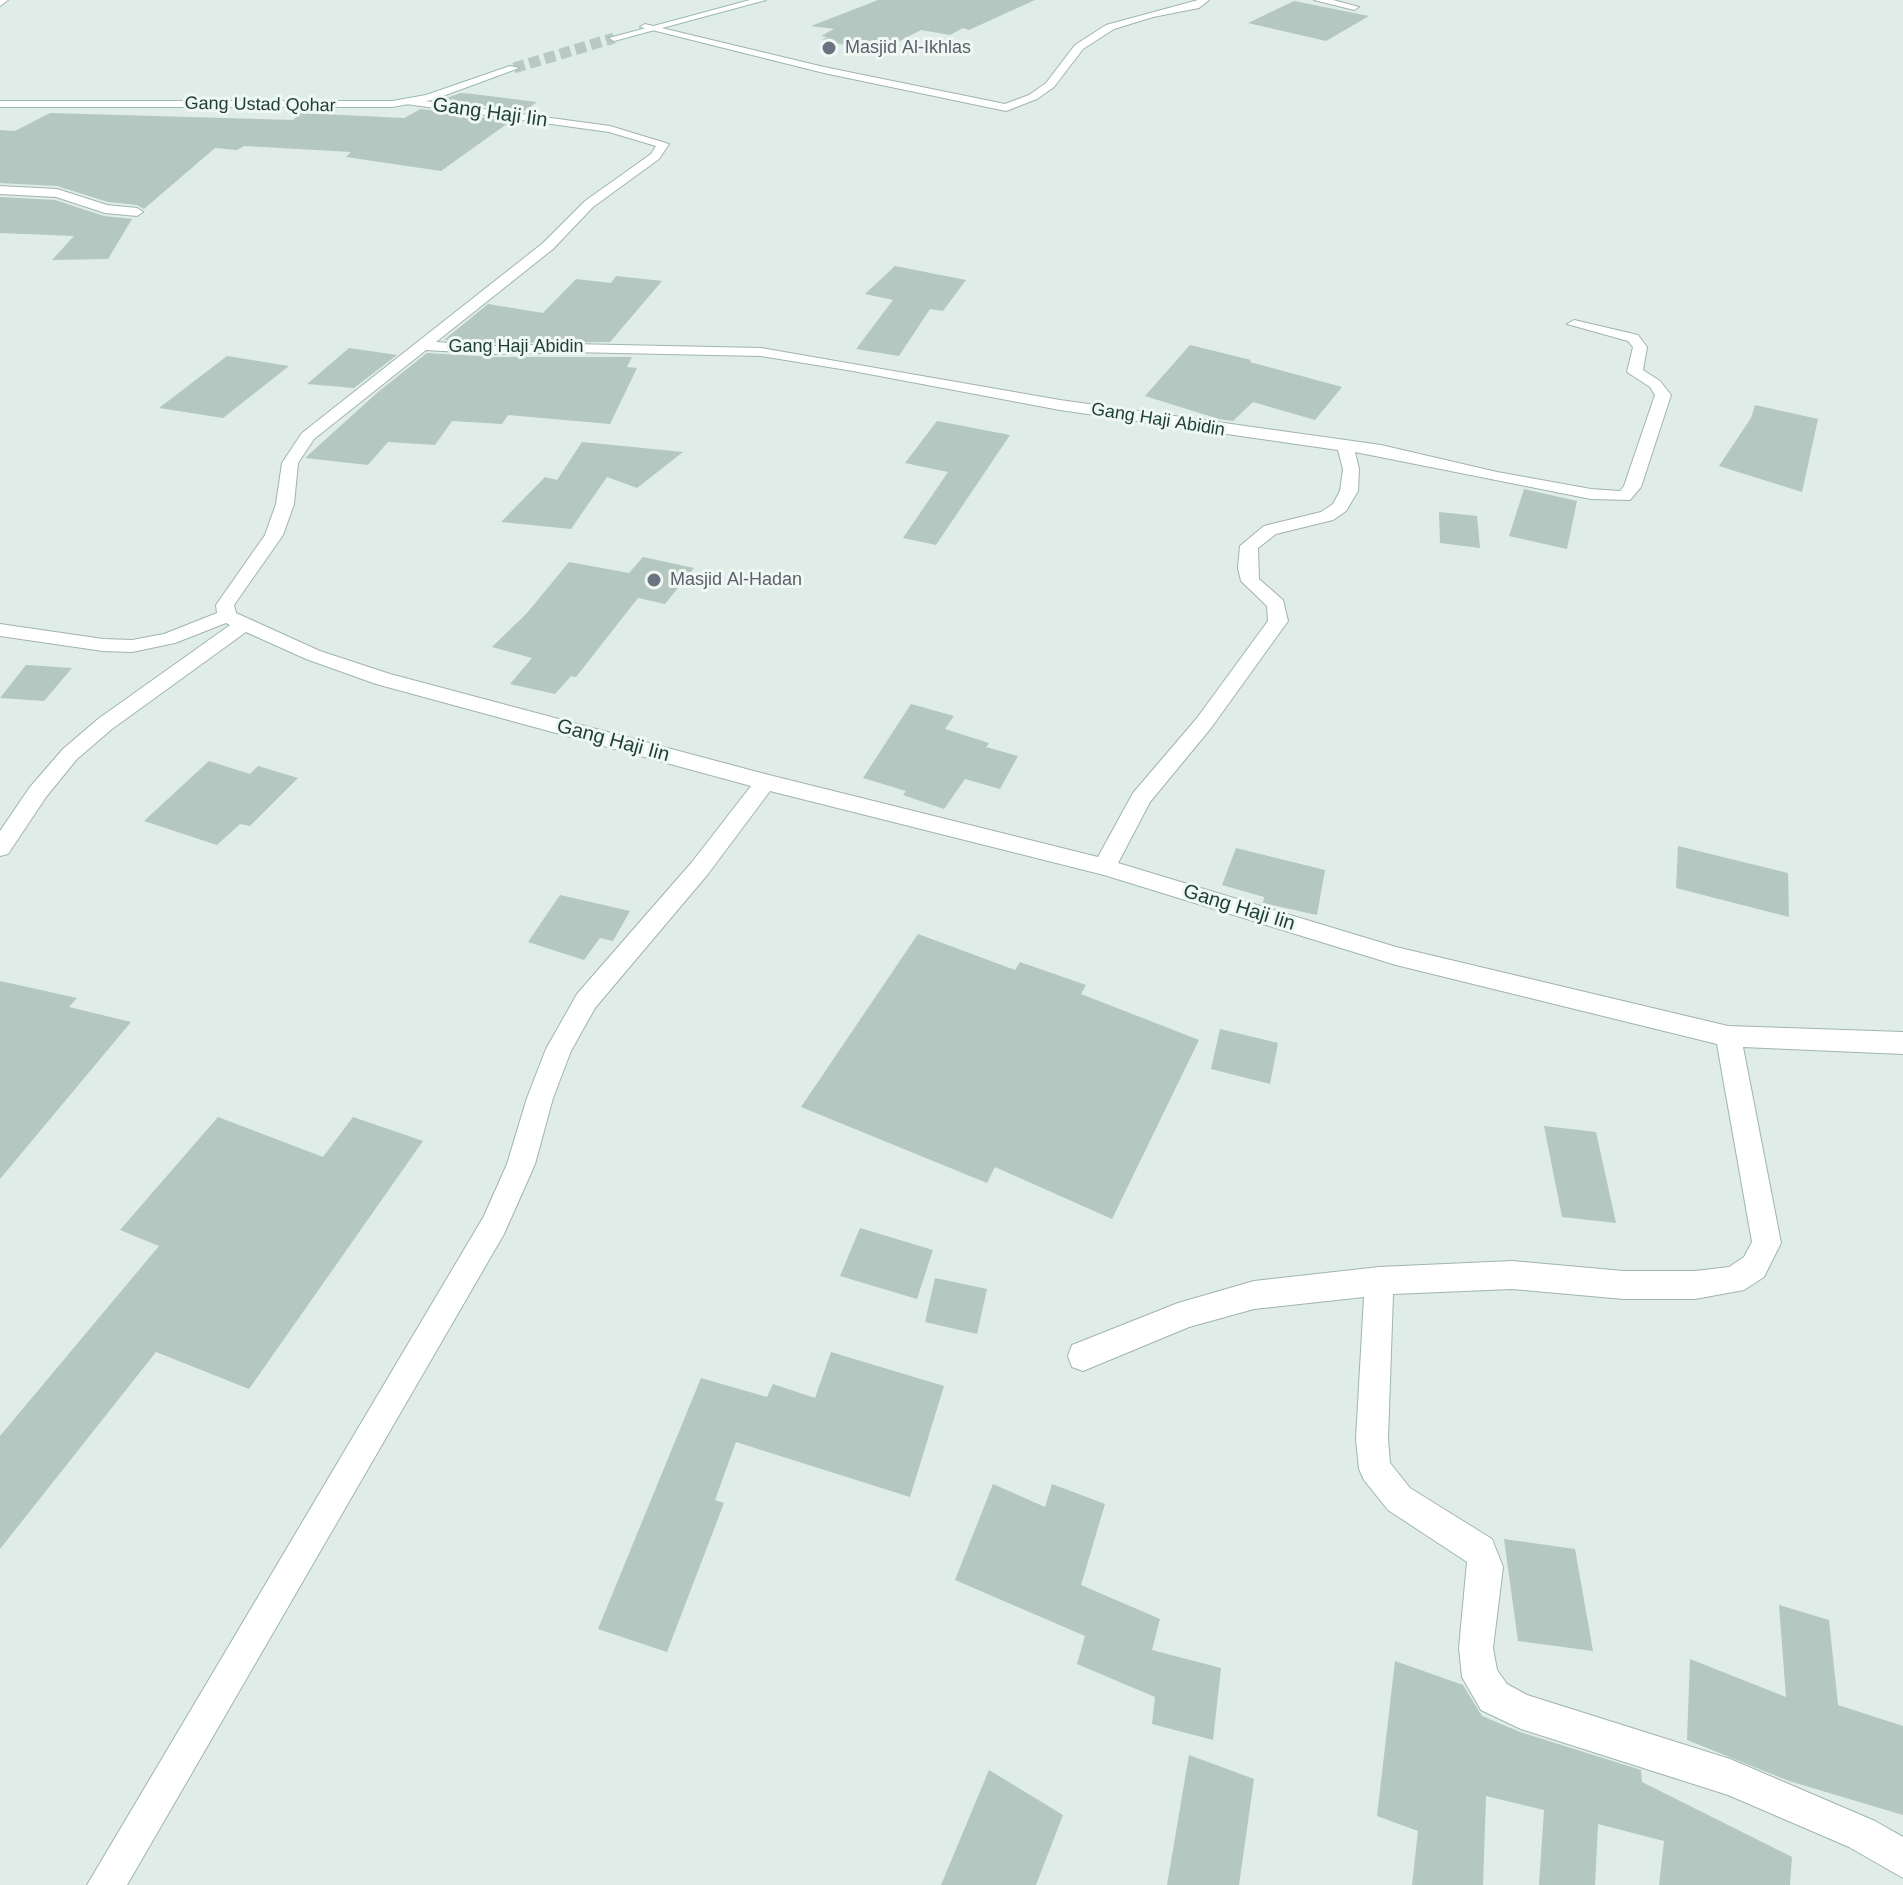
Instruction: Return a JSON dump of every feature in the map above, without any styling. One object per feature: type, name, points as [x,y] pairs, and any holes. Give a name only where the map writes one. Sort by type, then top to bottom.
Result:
[{"type":"street","points":[[614,38],[645,27],[761,0]]},
{"type":"street","points":[[645,27],[824,70],[1006,108],[1033,97],[1050,85],[1079,47],[1110,27],[1151,14],[1196,6],[1204,0]]},
{"type":"street","points":[[1319,0],[1354,7]]},
{"type":"street","name":"Gang Ustad Qohar","points":[[0,104],[103,102],[342,106],[410,102],[514,68]]},
{"type":"street","name":"Gang Haji Iin","points":[[410,102],[610,129],[663,144],[655,156],[589,204],[548,246],[308,436],[290,463],[285,504],[274,535],[225,605],[236,620],[313,655],[383,679],[765,782],[1104,867],[1396,956],[1728,1036],[1903,1043]]},
{"type":"street","points":[[0,190],[57,193],[105,209],[137,212]]},
{"type":"street","name":"Gang Haji Abidin","points":[[420,345],[485,349],[761,352],[1060,405],[1381,450],[1497,477],[1591,494],[1624,496],[1632,487],[1663,395],[1655,384],[1635,372],[1640,347],[1633,338],[1574,324]]},
{"type":"street","points":[[1104,867],[1141,798],[1204,723],[1278,621],[1276,604],[1250,581],[1247,568],[1249,546],[1270,530],[1327,516],[1340,507],[1349,491],[1351,469],[1345,446]]},
{"type":"street","points":[[0,630],[132,646],[236,620]]},
{"type":"street","points":[[0,848],[38,792],[70,754],[236,620]]},
{"type":"street","points":[[106,1885],[494,1225],[521,1164],[540,1098],[559,1049],[586,1001],[700,868],[765,782]]},
{"type":"street","points":[[1083,1356],[1188,1313],[1254,1295],[1379,1281],[1512,1275],[1624,1285],[1695,1285],[1734,1280],[1754,1267],[1767,1243],[1728,1036]]},
{"type":"street","points":[[1379,1281],[1372,1439],[1375,1469],[1399,1499],[1480,1551],[1486,1567],[1476,1648],[1480,1677],[1494,1697],[1521,1711],[1730,1777],[1862,1834],[1903,1859]]},
{"type":"building","points":[[878,0],[1035,0],[969,30],[963,28],[950,35],[921,30],[878,52],[822,40],[827,37],[821,36],[834,29],[811,26]]},
{"type":"building","points":[[1294,1],[1369,16],[1326,41],[1248,23]]},
{"type":"building","points":[[461,93],[537,102],[524,111],[440,100]]},
{"type":"building","points":[[421,109],[511,121],[441,171],[346,157],[351,152],[244,146],[237,150],[215,148],[144,209],[137,205],[108,202],[57,186],[0,183],[0,130],[15,131],[50,113],[293,120],[301,113],[404,118]]},
{"type":"building","points":[[0,197],[55,200],[104,216],[132,219],[108,259],[52,260],[74,236],[0,233]]},
{"type":"building","points":[[895,266],[966,280],[943,311],[930,309],[899,356],[856,349],[893,300],[865,294]]},
{"type":"building","points":[[616,276],[662,281],[610,342],[444,340],[488,304],[543,313],[576,279],[611,283]]},
{"type":"building","points":[[1190,345],[1342,387],[1315,420],[1253,402],[1233,421],[1145,396]]},
{"type":"building","points":[[349,348],[397,355],[354,388],[307,384]]},
{"type":"building","points":[[427,353],[495,357],[632,357],[627,367],[637,368],[610,424],[508,415],[502,424],[452,421],[435,445],[388,442],[368,465],[305,458],[378,392]]},
{"type":"building","points":[[227,356],[289,366],[223,418],[159,408]]},
{"type":"building","points":[[1755,405],[1818,419],[1802,492],[1719,466],[1751,418]]},
{"type":"building","points":[[937,421],[1010,435],[936,545],[903,538],[948,472],[905,463]]},
{"type":"building","points":[[582,442],[683,452],[637,488],[607,477],[571,529],[501,522],[545,477],[557,480]]},
{"type":"building","points":[[1524,489],[1577,501],[1567,549],[1509,536]]},
{"type":"building","points":[[1439,512],[1477,516],[1480,548],[1440,543]]},
{"type":"building","points":[[643,557],[694,568],[665,604],[638,598],[576,677],[571,676],[555,694],[510,684],[532,658],[492,647],[527,613],[569,562],[629,573]]},
{"type":"building","points":[[26,665],[72,668],[44,701],[0,698]]},
{"type":"building","points":[[911,704],[954,716],[945,729],[989,743],[986,747],[1018,756],[1000,789],[965,779],[944,809],[903,795],[906,791],[863,778]]},
{"type":"building","points":[[209,761],[250,774],[258,766],[298,778],[250,826],[240,824],[217,845],[144,821]]},
{"type":"building","points":[[1678,846],[1788,873],[1789,917],[1676,888]]},
{"type":"building","points":[[1236,848],[1325,870],[1317,915],[1263,903],[1264,897],[1222,885]]},
{"type":"building","points":[[560,895],[630,911],[613,941],[600,938],[584,960],[528,942]]},
{"type":"building","points":[[918,934],[1015,970],[1020,962],[1086,985],[1081,994],[1199,1040],[1112,1219],[995,1167],[987,1183],[801,1107]]},
{"type":"building","points":[[0,981],[77,998],[69,1007],[131,1022],[0,1179]]},
{"type":"building","points":[[1220,1029],[1278,1043],[1270,1084],[1211,1069]]},
{"type":"building","points":[[218,1117],[323,1157],[353,1117],[423,1141],[249,1389],[156,1352],[0,1549],[0,1436],[159,1246],[120,1230]]},
{"type":"building","points":[[1544,1126],[1596,1132],[1616,1223],[1562,1217]]},
{"type":"building","points":[[860,1228],[933,1250],[917,1299],[840,1276]]},
{"type":"building","points":[[935,1278],[987,1289],[977,1334],[925,1322]]},
{"type":"building","points":[[831,1352],[944,1386],[910,1497],[736,1442],[715,1500],[724,1503],[667,1652],[598,1629],[701,1378],[767,1397],[773,1384],[815,1398]]},
{"type":"building","points":[[993,1484],[1045,1507],[1052,1484],[1105,1504],[1081,1585],[1160,1619],[1152,1650],[1221,1668],[1213,1740],[1152,1724],[1155,1697],[1077,1664],[1085,1636],[955,1580]]},
{"type":"building","points":[[1504,1539],[1575,1549],[1593,1651],[1518,1641]]},
{"type":"building","points":[[1779,1605],[1829,1620],[1838,1705],[1903,1726],[1903,1815],[1789,1781],[1687,1740],[1690,1659],[1786,1697]]},
{"type":"building","points":[[1395,1661],[1463,1685],[1482,1716],[1520,1732],[1641,1770],[1642,1782],[1792,1857],[1790,1885],[1659,1885],[1664,1841],[1598,1824],[1595,1885],[1539,1885],[1544,1810],[1486,1796],[1483,1885],[1412,1885],[1418,1831],[1377,1816]]},
{"type":"building","points":[[1189,1755],[1254,1779],[1239,1885],[1167,1885]]},
{"type":"building","points":[[989,1770],[1063,1815],[1036,1885],[941,1885]]},
{"type":"tunnel","points":[[514,68],[614,38]]},
{"type":"place","name":"Masjid Al-Ikhlas","points":[[829,48]]},
{"type":"place","name":"Masjid Al-Hadan","points":[[654,580]]}]
